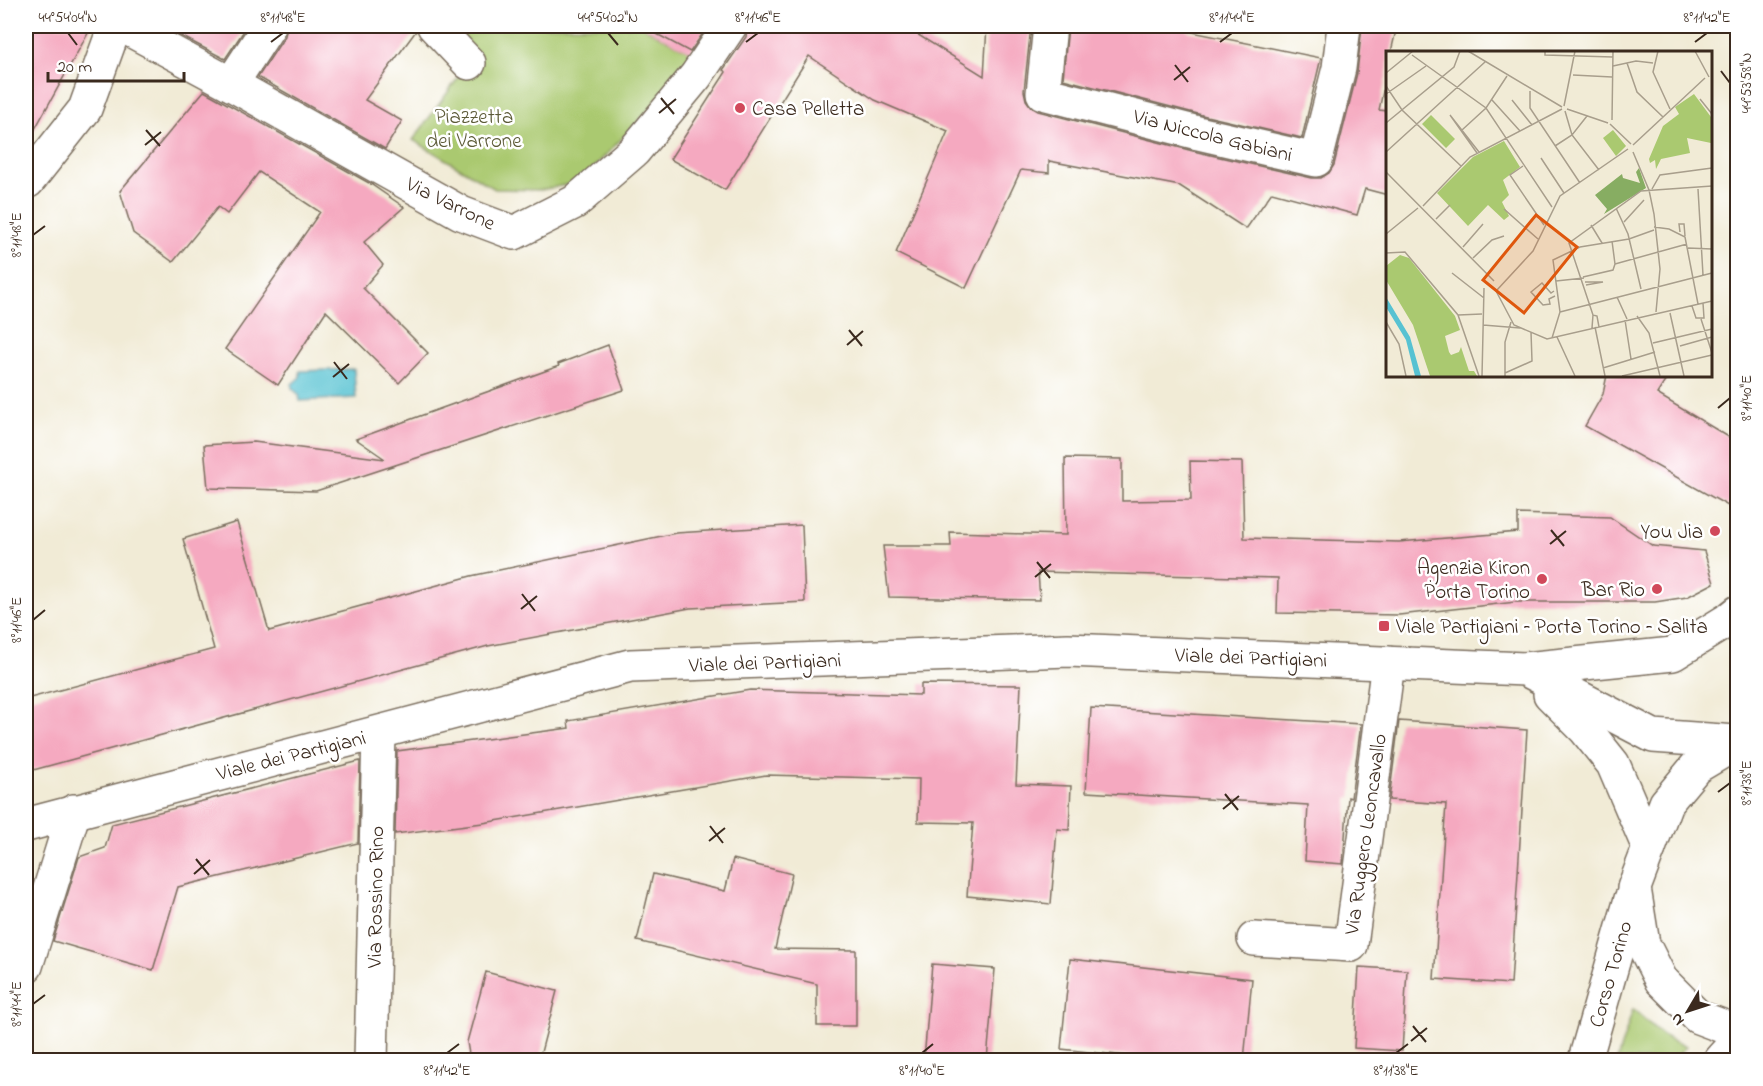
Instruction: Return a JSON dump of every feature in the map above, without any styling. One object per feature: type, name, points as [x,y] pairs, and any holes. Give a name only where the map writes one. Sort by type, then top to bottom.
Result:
[{"type":"street","points":[[26,181],[85,109],[115,26]]},
{"type":"street","name":"Via Varrone","points":[[123,26],[461,213],[514,233],[575,202],[634,151],[696,76],[730,26]]},
{"type":"street","points":[[231,84],[269,26]]},
{"type":"street","points":[[434,26],[469,63]]},
{"type":"street","name":"Via Niccola Gabiani","points":[[1050,26],[1043,93],[1198,133],[1316,160],[1339,68],[1344,26]]},
{"type":"street","points":[[1525,669],[1673,654],[1737,612]]},
{"type":"street","name":"Viale dei Partigiani","points":[[26,825],[630,666],[1068,650],[1525,669],[1653,736],[1737,742]]},
{"type":"street","name":"Via Ruggero Leoncavallo","points":[[1254,939],[1350,945],[1388,663]]},
{"type":"street","points":[[1525,669],[1586,729],[1613,764],[1649,848]]},
{"type":"street","name":"Via Rossino Rino","points":[[371,1060],[378,733]]},
{"type":"street","name":"Corso Torino","points":[[1586,1060],[1634,888],[1666,803],[1696,767],[1737,742]]},
{"type":"street","points":[[26,966],[74,811]]},
{"type":"street","points":[[1634,888],[1643,944],[1661,980],[1698,1017],[1737,1032]]},
{"type":"street","points":[[1720,1060],[1737,1040]]},
{"type":"green space","name":"Piazzetta dei Varrone","points":[[434,26],[642,26],[700,57],[580,182],[541,190],[495,189],[413,140],[469,63]]},
{"type":"green space","points":[[1633,1009],[1662,1035],[1686,1047],[1672,1060],[1617,1060]]},
{"type":"water","points":[[354,369],[356,398],[300,401],[299,395],[292,388],[292,384],[300,377],[300,371]]},
{"type":"building","points":[[26,26],[92,26],[26,145]]},
{"type":"building","points":[[162,26],[247,26],[225,59]]},
{"type":"building","points":[[287,26],[416,26],[416,31],[365,100],[402,121],[385,149],[258,77],[285,36]]},
{"type":"building","points":[[642,26],[708,26],[690,52]]},
{"type":"building","points":[[748,26],[904,26],[984,76],[987,26],[1031,26],[1024,91],[1026,100],[1038,111],[1193,151],[1312,178],[1321,178],[1329,173],[1334,165],[1357,73],[1362,26],[1397,26],[1391,51],[1386,51],[1386,77],[1379,110],[1386,111],[1386,194],[1365,189],[1357,215],[1272,192],[1246,229],[1180,186],[1049,161],[1049,173],[1021,170],[966,288],[896,253],[948,131],[875,100],[809,56],[725,190],[670,159],[726,72],[723,70],[746,37]]},
{"type":"building","points":[[1068,26],[1188,26],[1187,31],[1321,58],[1302,138],[1063,79]]},
{"type":"building","points":[[204,91],[369,183],[404,207],[364,242],[383,265],[363,288],[428,353],[399,383],[326,311],[278,385],[225,349],[320,212],[259,172],[227,214],[218,207],[173,262],[133,233],[120,191]]},
{"type":"building","points":[[608,345],[624,390],[316,491],[208,488],[204,445],[254,442],[385,459],[356,439],[559,366],[558,364]]},
{"type":"building","points":[[1607,376],[1668,376],[1657,394],[1737,442],[1737,511],[1585,426],[1603,394]]},
{"type":"building","points":[[1065,458],[1122,459],[1122,501],[1191,500],[1190,461],[1242,462],[1244,538],[1399,542],[1518,532],[1518,514],[1610,517],[1653,546],[1704,551],[1714,583],[1687,597],[1655,602],[1516,602],[1399,615],[1277,613],[1278,578],[1038,572],[1040,600],[889,597],[883,546],[951,546],[950,532],[1066,535]]},
{"type":"building","points":[[237,522],[269,631],[471,576],[676,533],[802,525],[805,602],[690,608],[488,646],[26,772],[26,699],[214,649],[183,539]]},
{"type":"building","points":[[921,684],[1021,685],[1016,784],[1071,786],[1069,830],[1057,829],[1051,904],[967,896],[973,823],[918,822],[919,779],[766,775],[483,823],[395,834],[397,751],[569,728],[568,721],[750,690],[921,695]]},
{"type":"building","points":[[1091,708],[1361,724],[1351,798],[1348,797],[1343,864],[1305,861],[1308,805],[1086,792]]},
{"type":"building","points":[[1399,721],[1527,730],[1511,984],[1434,979],[1446,804],[1389,800]]},
{"type":"building","points":[[360,761],[358,843],[178,887],[153,970],[53,941],[79,857],[105,848],[112,824]]},
{"type":"building","points":[[733,859],[792,874],[775,949],[856,950],[856,1026],[817,1026],[817,984],[637,941],[653,874],[725,891]]},
{"type":"building","points":[[1070,959],[1252,979],[1244,1060],[1166,1060],[1061,1049]]},
{"type":"building","points":[[932,964],[995,969],[987,1060],[924,1060]]},
{"type":"building","points":[[1359,967],[1407,970],[1402,1051],[1354,1048]]},
{"type":"building","points":[[486,972],[557,991],[539,1060],[470,1060],[467,1042]]},
{"type":"place","name":"Casa Pelletta","points":[[740,108]]},
{"type":"place","name":"You Jia","points":[[1715,531]]},
{"type":"place","name":"Agenzia Kiron Porta Torino","points":[[1542,579]]},
{"type":"place","name":"Bar Rio","points":[[1657,589]]},
{"type":"place","name":"Viale Partigiani – Porta Torino – Salita","points":[[1384,626]]}]
